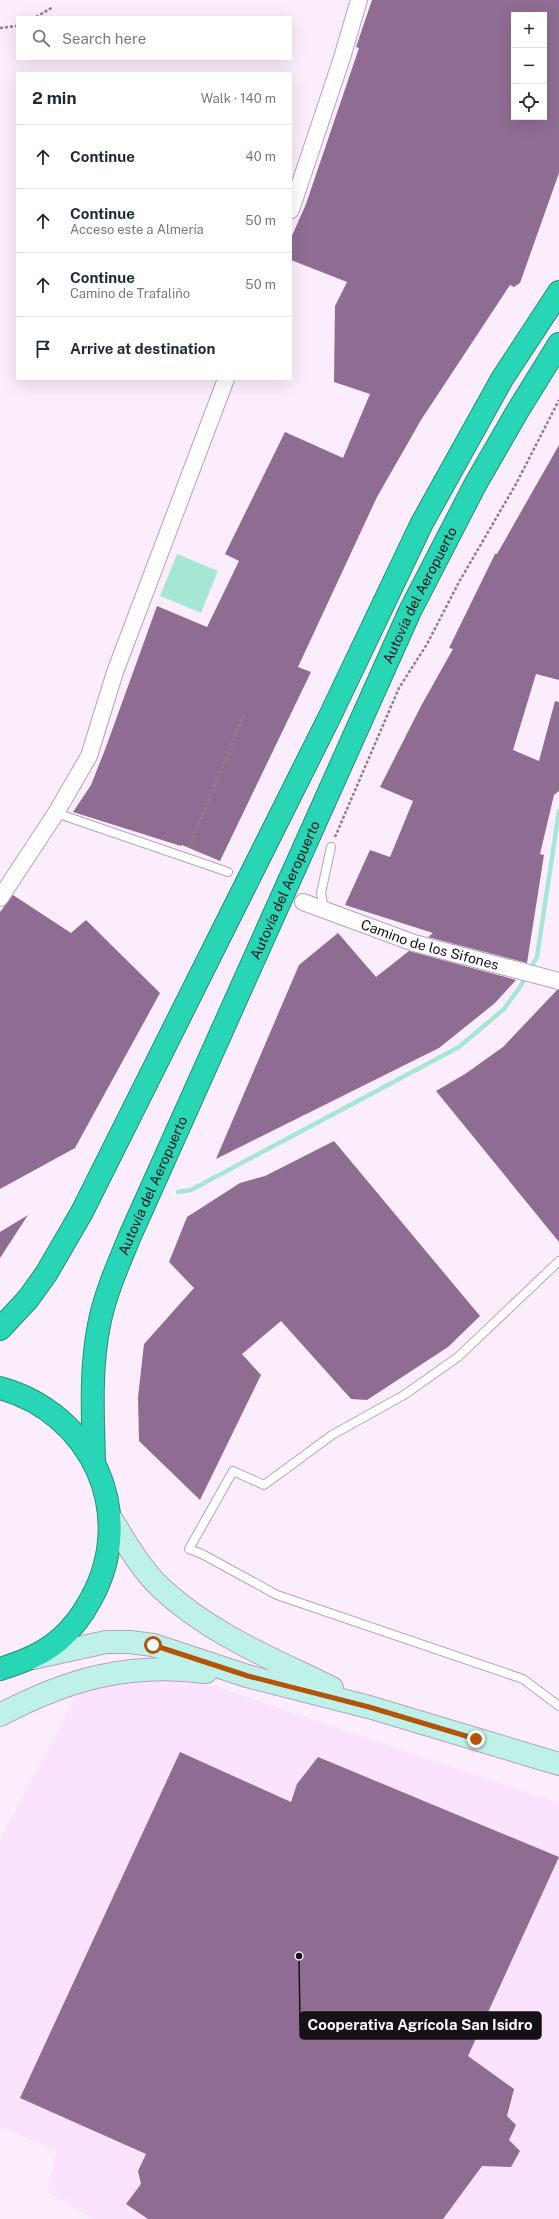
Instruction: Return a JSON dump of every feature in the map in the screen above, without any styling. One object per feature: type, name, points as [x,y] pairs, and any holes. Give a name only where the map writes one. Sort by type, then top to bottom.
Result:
[{"type":"highway","name":"Autovía del Aeropuerto","points":[[0,1329],[28,1299],[82,1212],[326,722],[422,523],[502,378],[559,292]]},
{"type":"highway","name":"Autovía del Aeropuerto","points":[[94,1462],[92,1373],[98,1325],[108,1292],[130,1236],[410,611],[475,485],[517,412],[559,344]]},
{"type":"highway","points":[[0,1388],[19,1393],[50,1410],[75,1433],[94,1462],[105,1488],[110,1517],[108,1551],[99,1584],[82,1614],[59,1640],[31,1659],[0,1669]]},
{"type":"street","points":[[292,207],[341,60],[359,0]]},
{"type":"street","points":[[0,898],[56,813],[89,756],[115,672],[226,380]]},
{"type":"street","name":"Camino de los Sifones","points":[[303,902],[414,943],[559,980]]},
{"type":"street","points":[[110,1517],[140,1564],[161,1588],[189,1611],[223,1634],[369,1707]]},
{"type":"street","points":[[31,1659],[106,1642],[130,1642],[153,1645],[248,1676],[369,1707],[559,1764]]},
{"type":"street","points":[[0,1715],[35,1696],[80,1680],[122,1671],[156,1668],[248,1676]]},
{"type":"lane","points":[[56,813],[228,872]]},
{"type":"lane","points":[[324,909],[321,893],[331,847]]},
{"type":"lane","points":[[559,1261],[458,1358],[404,1395],[332,1435],[264,1486],[233,1471],[189,1549],[202,1554],[278,1594],[523,1680],[559,1706]]},
{"type":"path","points":[[38,16],[54,7]]},
{"type":"path","points":[[0,28],[16,26]]},
{"type":"path","points":[[331,847],[399,688],[427,644],[459,582],[516,484],[559,400]]},
{"type":"path","points":[[185,856],[244,714]]},
{"type":"shaded area","points":[[177,554],[218,571],[201,613],[160,596]]},
{"type":"shaded area","points":[[173,1672],[559,1803],[559,2219],[94,2219],[47,2192],[57,2151],[0,2127],[0,1839],[81,1687]]},
{"type":"building","points":[[372,0],[559,0],[559,173],[520,283],[514,287],[510,285],[421,420],[377,497],[298,667],[311,672],[220,861],[182,845],[181,846],[73,812],[91,785],[157,606],[207,627],[239,561],[225,554],[285,432],[343,458],[370,394],[334,382],[335,306],[347,282],[292,260],[292,236],[306,204],[359,48],[356,47]]},
{"type":"building","points":[[559,445],[559,680],[536,674],[513,750],[539,761],[555,701],[559,702],[559,791],[554,795],[540,854],[544,855],[527,963],[428,937],[433,933],[345,905],[370,850],[390,857],[413,801],[380,787],[421,706],[453,649],[449,648],[495,554],[497,554]]},
{"type":"building","points":[[13,895],[71,933],[86,920],[160,993],[75,1148],[0,1189],[0,912]]},
{"type":"building","points":[[338,933],[376,977],[409,951],[516,980],[495,1003],[439,1048],[216,1159],[299,965]]},
{"type":"building","points":[[557,990],[559,990],[559,1242],[436,1091],[465,1074],[503,1047]]},
{"type":"building","points":[[334,1141],[480,1316],[448,1347],[367,1400],[351,1399],[281,1321],[242,1354],[261,1375],[200,1500],[139,1441],[138,1397],[144,1344],[194,1288],[169,1262],[187,1217],[240,1183],[265,1176]]},
{"type":"building","points":[[28,1215],[0,1258],[0,1232]]},
{"type":"building","points":[[180,1752],[291,1802],[297,1784],[318,1757],[559,1857],[468,2056],[514,2089],[507,2116],[516,2125],[509,2140],[520,2151],[511,2167],[482,2166],[443,2219],[148,2219],[126,2204],[141,2184],[138,2171],[146,2154],[20,2098]]},
{"type":"waterway","points":[[178,1192],[191,1190],[459,1047],[504,1009],[520,987],[537,957],[559,811]]},
{"type":"place","name":"Cooperativa Agrícola San Isidro","points":[[299,1956]]},
{"type":"route","points":[[153,1645],[248,1676],[369,1707],[476,1739]]}]
